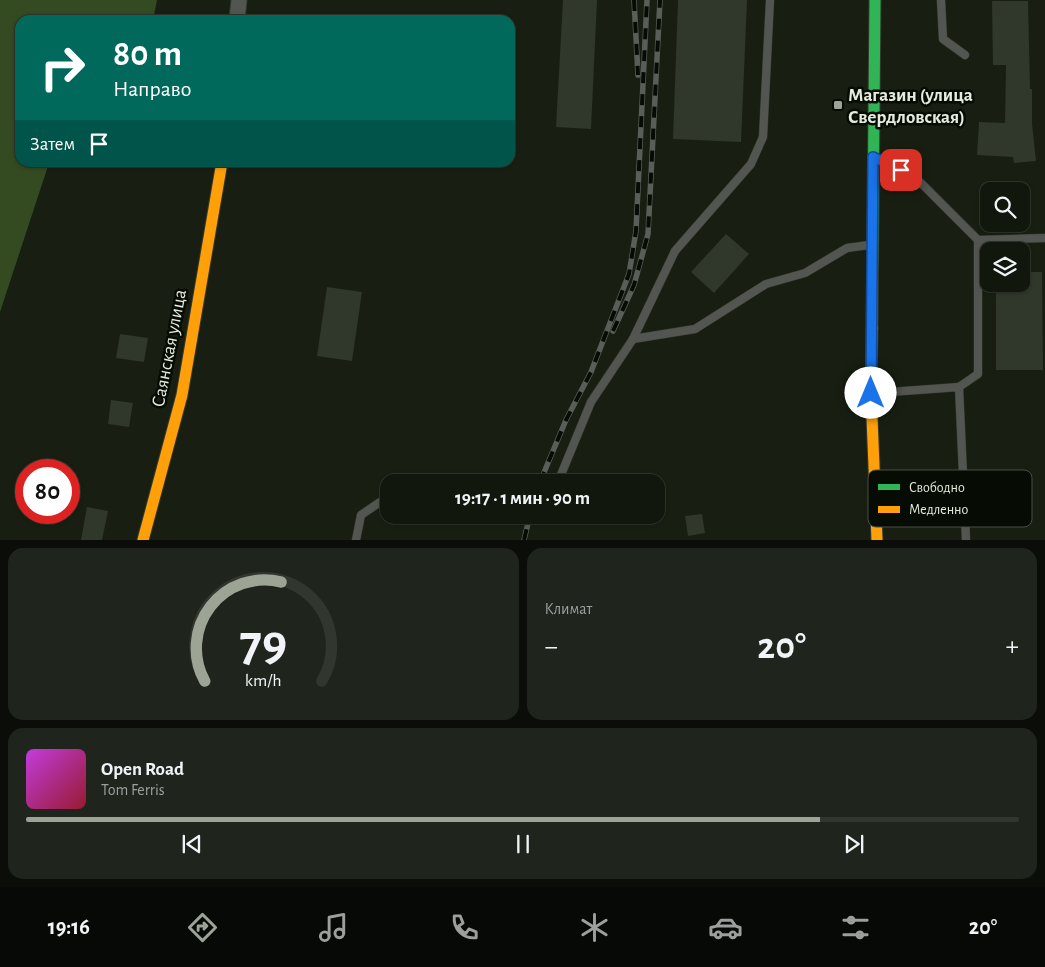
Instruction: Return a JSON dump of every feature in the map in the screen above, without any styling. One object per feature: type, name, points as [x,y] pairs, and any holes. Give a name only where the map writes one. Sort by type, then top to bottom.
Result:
[{"type":"main road","points":[[875,0],[871,393],[875,470]]},
{"type":"main road","name":"Саянская улица","points":[[143,540],[182,395],[221,167]]},
{"type":"main road","points":[[877,527],[878,540]]},
{"type":"street","points":[[238,15],[239,0]]},
{"type":"lane","points":[[561,474],[591,402],[633,339],[675,252],[751,164],[763,137],[770,0]]},
{"type":"lane","points":[[941,0],[943,39],[965,55]]},
{"type":"lane","points":[[871,393],[959,387],[978,374],[978,240],[915,177],[873,157]]},
{"type":"lane","points":[[978,240],[1045,238]]},
{"type":"lane","points":[[633,339],[695,329],[766,284],[805,273],[847,248],[872,245]]},
{"type":"lane","points":[[959,387],[963,470]]},
{"type":"lane","points":[[356,540],[361,515],[380,502]]},
{"type":"lane","points":[[965,527],[966,540]]},
{"type":"green space","points":[[0,0],[157,0],[154,15],[15,15],[15,167],[48,167],[0,312]]},
{"type":"building","points":[[563,0],[597,0],[591,129],[556,127]]},
{"type":"building","points":[[678,0],[747,0],[741,142],[673,139]]},
{"type":"building","points":[[992,1],[1028,1],[1030,89],[1032,89],[1032,124],[1036,161],[1014,163],[1013,157],[977,155],[979,122],[1005,123],[1006,65],[993,65]]},
{"type":"building","points":[[726,234],[749,254],[714,293],[691,272]]},
{"type":"building","points":[[1030,272],[1042,272],[1043,370],[996,370],[996,292],[1030,292]]},
{"type":"building","points":[[327,287],[362,292],[352,361],[317,356]]},
{"type":"building","points":[[120,334],[148,338],[144,362],[116,358]]},
{"type":"building","points":[[111,400],[133,403],[129,427],[108,424]]},
{"type":"building","points":[[87,507],[108,511],[102,540],[81,540]]},
{"type":"building","points":[[702,514],[705,533],[688,536],[685,516]]},
{"type":"railway","points":[[634,0],[638,75]]},
{"type":"railway","points":[[543,474],[566,420],[591,372],[629,274],[636,231],[647,0]]},
{"type":"railway","points":[[613,331],[634,285],[648,234],[660,0]]},
{"type":"railway","points":[[524,540],[528,524]]},
{"type":"traffic: fast","points":[[872,328],[875,0]]},
{"type":"traffic: slow","points":[[143,540],[182,395],[221,167]]},
{"type":"traffic: slow","points":[[872,328],[871,393],[874,470]]},
{"type":"traffic: slow","points":[[876,527],[877,540]]},
{"type":"place","name":"Магазин (улица Свердловская)","points":[[838,105]]},
{"type":"route","points":[[871,393],[873,157],[901,170]]}]
